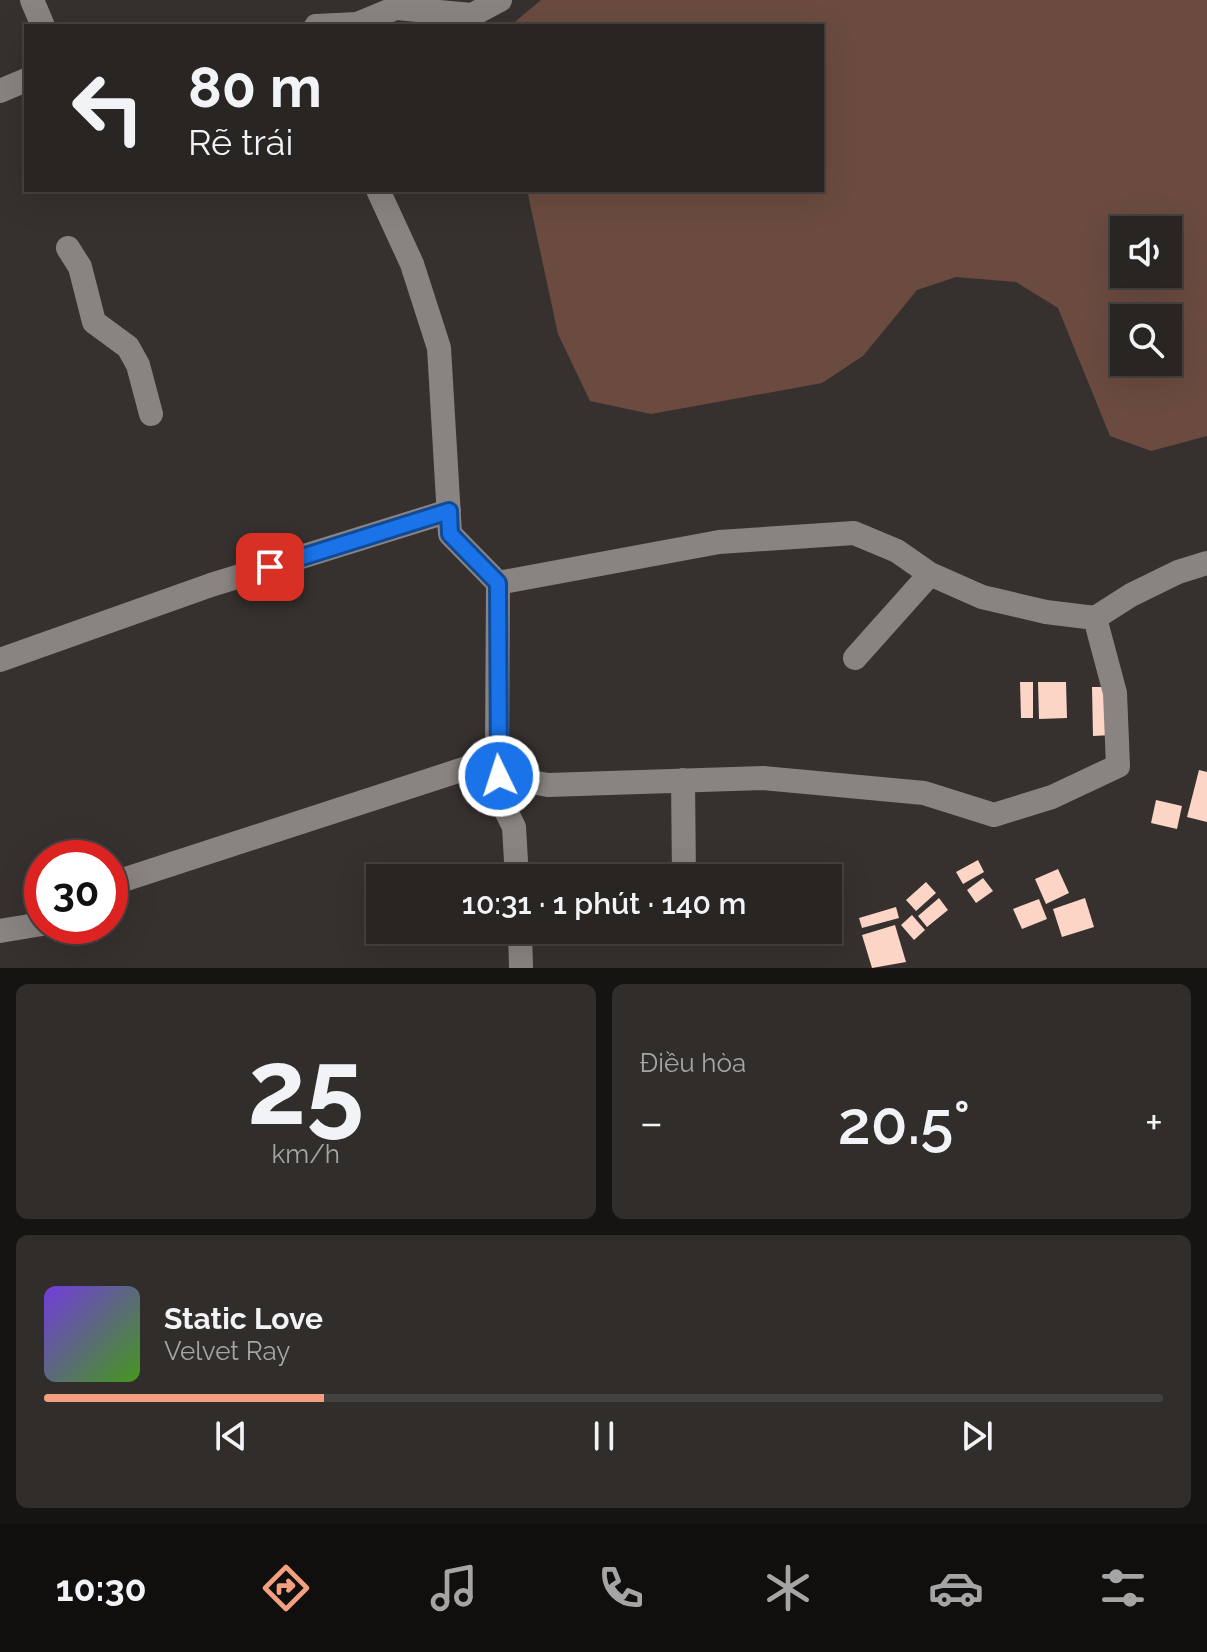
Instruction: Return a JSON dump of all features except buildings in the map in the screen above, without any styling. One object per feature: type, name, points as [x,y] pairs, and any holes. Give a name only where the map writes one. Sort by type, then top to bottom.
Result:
[{"type":"street","points":[[32,0],[42,24]]},
{"type":"street","points":[[359,24],[391,4],[472,15],[500,0]]},
{"type":"street","points":[[0,91],[24,81]]},
{"type":"street","points":[[379,192],[412,264],[439,348],[450,534],[498,583],[499,776],[502,803],[514,827],[516,864]]},
{"type":"street","points":[[68,248],[80,267],[94,322],[120,340],[138,365],[151,414]]},
{"type":"street","points":[[0,660],[211,585],[449,511]]},
{"type":"street","points":[[498,583],[719,542],[841,532],[868,537],[897,551],[930,574],[982,597],[1046,612],[1095,618],[1167,577],[1207,563]]},
{"type":"street","points":[[855,658],[930,574]]},
{"type":"street","points":[[128,878],[473,766],[499,776],[548,785],[763,778],[924,793],[994,815],[1052,797],[1111,771],[1120,759],[1115,693],[1095,618]]},
{"type":"street","points":[[683,780],[684,864]]},
{"type":"street","points":[[0,931],[24,927]]},
{"type":"street","points":[[520,944],[521,968]]},
{"type":"shaded area","points":[[541,0],[1207,0],[1207,436],[1151,451],[1110,436],[1058,308],[1016,282],[956,277],[917,290],[863,356],[822,383],[651,414],[590,401],[558,334],[527,192],[824,192],[824,24],[512,24]]},
{"type":"route","points":[[270,567],[449,511],[450,534],[498,583],[499,776]]}]
